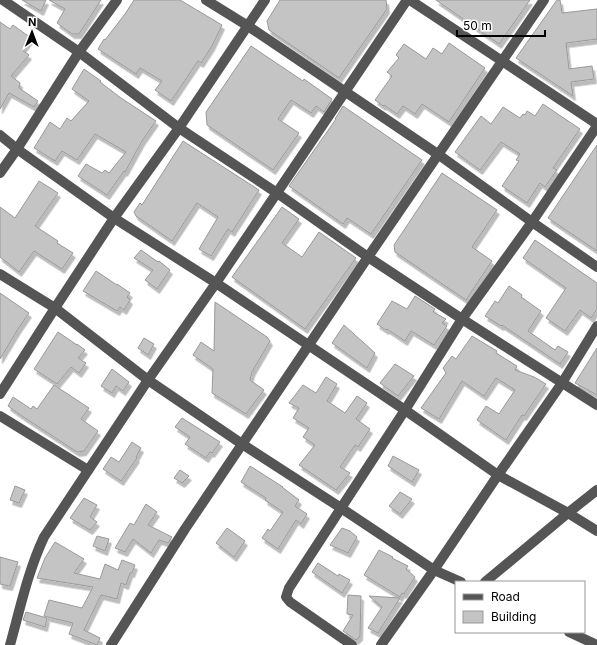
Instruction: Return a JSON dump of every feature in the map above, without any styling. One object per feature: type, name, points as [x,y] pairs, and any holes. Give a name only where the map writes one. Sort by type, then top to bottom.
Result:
[{"type":"street","points":[[3,0],[79,52],[180,128],[368,257],[597,405]]},
{"type":"street","points":[[0,173],[79,52],[117,0]]},
{"type":"street","points":[[206,0],[248,26],[439,155],[597,267]]},
{"type":"street","points":[[0,394],[54,308],[114,218],[180,128],[265,0]]},
{"type":"street","points":[[10,645],[37,553],[44,537],[148,380],[277,194],[407,0]]},
{"type":"street","points":[[352,645],[290,602],[286,597],[289,588],[405,410],[462,319],[532,222],[597,125],[410,0]]},
{"type":"street","points":[[111,645],[185,529],[242,444],[544,0]]},
{"type":"street","points":[[0,135],[17,149],[114,218],[216,283],[405,410],[498,475],[568,512],[597,531]]},
{"type":"street","points":[[0,274],[54,308],[148,380],[242,444],[434,570],[459,581]]},
{"type":"street","points":[[381,645],[562,383],[597,326]]},
{"type":"street","points":[[0,416],[88,470]]},
{"type":"street","points":[[486,581],[568,512],[597,490]]},
{"type":"street","points":[[572,633],[596,642]]},
{"type":"building","points":[[22,0],[46,0],[41,11]]},
{"type":"building","points":[[49,0],[101,0],[79,34],[72,34],[57,23],[65,9]]},
{"type":"building","points":[[134,0],[180,0],[222,25],[212,46],[201,63],[198,61],[171,101],[155,90],[162,81],[140,68],[136,74],[98,49]]},
{"type":"building","points":[[280,0],[386,0],[387,9],[339,78],[269,30],[267,21]]},
{"type":"building","points":[[436,0],[530,0],[499,44]]},
{"type":"building","points":[[557,0],[560,0],[562,13],[597,9],[597,39],[566,43],[569,69],[592,66],[594,79],[571,82],[573,96],[516,58]]},
{"type":"building","points":[[0,22],[10,29],[13,25],[31,38],[22,50],[29,55],[11,76],[20,83],[19,88],[38,101],[34,107],[9,93],[0,109]]},
{"type":"building","points":[[449,43],[485,68],[449,122],[422,104],[415,114],[403,106],[397,114],[375,100],[392,76],[387,72],[399,58],[396,55],[404,44],[426,59],[433,48],[442,54]]},
{"type":"building","points":[[251,46],[303,81],[304,79],[332,99],[324,112],[316,106],[311,113],[291,100],[278,119],[299,133],[273,170],[207,125],[206,112]]},
{"type":"building","points":[[84,69],[121,98],[156,121],[142,141],[125,172],[124,171],[107,195],[78,176],[86,164],[102,173],[105,170],[109,173],[126,152],[95,134],[77,160],[62,151],[55,161],[34,148],[50,122],[60,129],[67,118],[71,121],[89,101],[72,89]]},
{"type":"building","points":[[543,104],[580,129],[553,168],[557,170],[545,187],[540,183],[527,203],[502,186],[519,161],[516,160],[520,154],[501,142],[480,170],[455,152],[481,116],[491,124],[503,107],[520,118],[523,114],[525,115],[527,111],[535,116]]},
{"type":"building","points":[[343,106],[422,160],[371,234],[347,218],[343,224],[289,186],[336,119]]},
{"type":"building","points":[[183,141],[259,190],[232,232],[228,229],[211,256],[199,249],[218,217],[197,203],[172,241],[136,216],[134,212],[140,203],[142,205]]},
{"type":"building","points":[[597,145],[597,251],[548,218]]},
{"type":"building","points":[[442,173],[497,210],[472,247],[492,261],[466,300],[395,252],[394,245]]},
{"type":"building","points":[[39,181],[58,193],[35,226],[73,253],[62,269],[34,251],[19,272],[0,257],[0,207],[15,218]]},
{"type":"building","points":[[282,207],[299,219],[282,243],[302,257],[319,232],[356,258],[305,329],[232,277]]},
{"type":"building","points":[[535,240],[597,283],[597,309],[591,318],[580,310],[565,331],[546,318],[566,288],[523,258]]},
{"type":"building","points":[[141,250],[170,270],[157,289],[145,280],[153,270],[134,258]]},
{"type":"building","points":[[96,271],[130,293],[127,297],[130,300],[124,310],[120,307],[117,311],[83,291]]},
{"type":"building","points":[[509,286],[522,295],[521,297],[541,311],[528,331],[555,350],[558,346],[568,352],[560,364],[502,325],[501,326],[485,316],[495,301],[498,303]]},
{"type":"building","points":[[0,293],[29,313],[0,359]]},
{"type":"building","points":[[415,296],[435,309],[433,312],[446,319],[442,323],[447,326],[434,345],[411,331],[405,341],[377,324],[392,301],[407,309]]},
{"type":"building","points":[[215,302],[267,337],[270,341],[252,372],[250,380],[264,390],[246,414],[212,393],[213,369],[193,355],[201,342],[214,351]]},
{"type":"building","points":[[344,325],[375,353],[367,368],[332,343]]},
{"type":"building","points":[[58,332],[85,350],[78,358],[86,363],[79,373],[71,367],[57,384],[34,369]]},
{"type":"building","points":[[472,336],[497,351],[496,353],[517,366],[515,370],[534,377],[546,384],[524,416],[522,415],[506,440],[477,420],[486,406],[499,414],[515,390],[496,378],[484,396],[462,381],[439,419],[421,408],[446,373],[443,368],[452,356],[456,359]]},
{"type":"building","points":[[144,338],[154,344],[148,355],[138,348]]},
{"type":"building","points":[[597,348],[597,395],[575,383]]},
{"type":"building","points":[[395,364],[414,376],[398,396],[380,383]]},
{"type":"building","points":[[112,369],[129,382],[123,391],[116,386],[112,393],[101,386]]},
{"type":"building","points":[[326,377],[337,384],[327,401],[345,413],[357,396],[367,403],[356,419],[370,429],[358,447],[355,445],[340,467],[350,473],[336,490],[299,465],[315,445],[303,437],[309,428],[293,418],[299,408],[289,403],[303,385],[316,393]]},
{"type":"building","points":[[54,385],[89,408],[81,419],[98,431],[84,451],[77,452],[8,406],[13,397],[31,409],[33,406],[37,409]]},
{"type":"building","points":[[182,418],[220,442],[212,453],[210,452],[206,458],[185,444],[190,437],[175,427]]},
{"type":"building","points":[[132,442],[141,448],[136,457],[137,458],[121,481],[103,469],[111,457],[119,462]]},
{"type":"building","points":[[393,456],[419,470],[412,482],[388,466]]},
{"type":"building","points":[[250,466],[283,487],[299,500],[295,506],[307,514],[301,524],[296,520],[278,549],[262,538],[268,529],[270,531],[283,512],[265,500],[266,498],[241,482]]},
{"type":"building","points":[[180,470],[189,476],[182,483],[174,478]]},
{"type":"building","points":[[15,486],[25,490],[19,503],[10,500]]},
{"type":"building","points":[[400,492],[412,499],[400,514],[389,506]]},
{"type":"building","points":[[84,498],[97,505],[90,517],[97,522],[90,530],[70,518]]},
{"type":"building","points":[[146,504],[157,512],[148,525],[172,537],[168,543],[159,540],[151,553],[133,539],[125,552],[115,548],[130,523],[134,525]]},
{"type":"building","points":[[227,528],[245,541],[234,557],[216,543]]},
{"type":"building","points":[[342,528],[350,531],[357,537],[348,553],[330,545]]},
{"type":"building","points":[[97,536],[109,539],[105,551],[93,546]]},
{"type":"building","points":[[55,542],[84,559],[74,573],[100,579],[105,564],[118,570],[122,560],[135,565],[132,573],[130,573],[126,585],[121,583],[117,599],[101,595],[84,630],[100,638],[97,645],[69,634],[73,623],[44,616],[49,600],[82,608],[93,587],[37,578],[45,558]]},
{"type":"building","points":[[379,550],[408,566],[406,569],[415,577],[404,594],[402,593],[400,597],[364,575]]},
{"type":"building","points":[[0,557],[18,562],[10,586],[0,584]]},
{"type":"building","points":[[318,563],[338,576],[339,574],[350,580],[342,593],[312,572]]},
{"type":"building","points":[[348,595],[361,596],[360,636],[356,640],[343,631],[353,615],[347,614]]},
{"type":"building","points":[[369,596],[400,598],[378,633],[368,628],[382,607]]},
{"type":"building","points":[[26,612],[47,618],[45,627],[23,620]]}]
